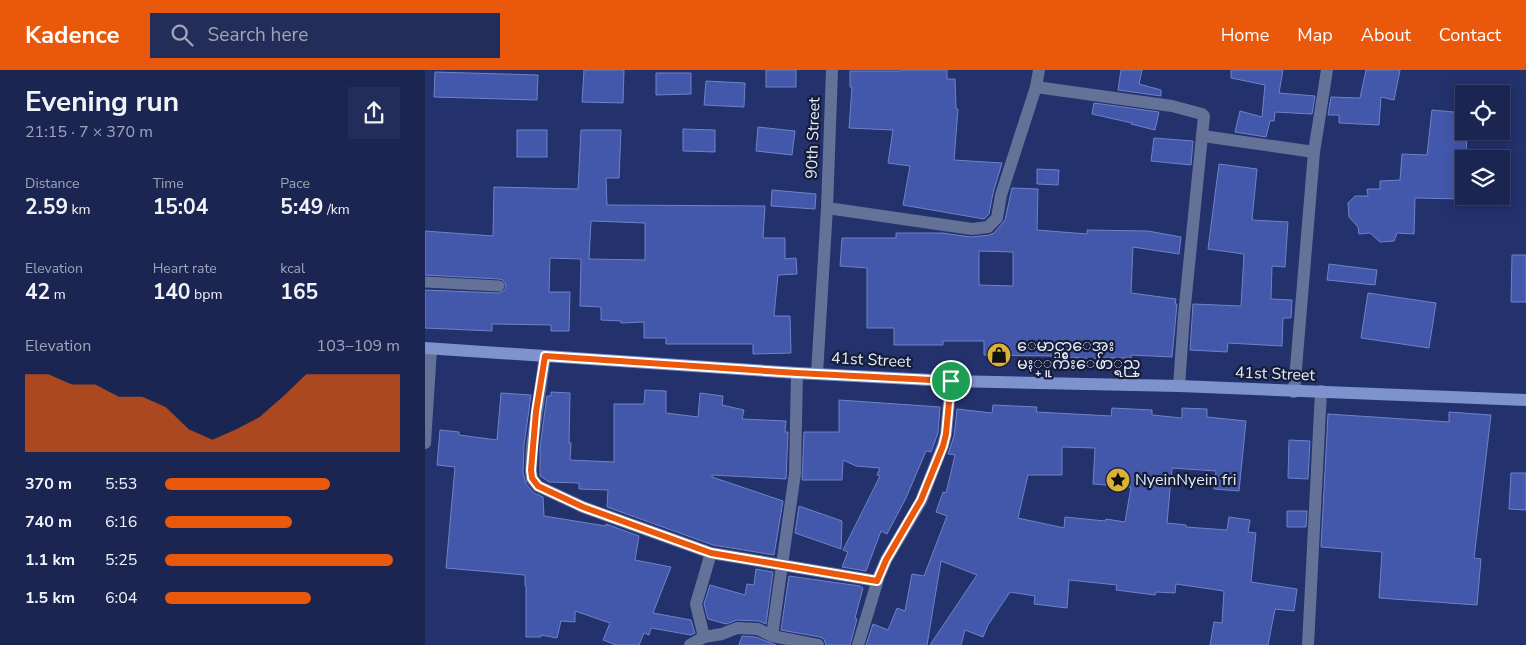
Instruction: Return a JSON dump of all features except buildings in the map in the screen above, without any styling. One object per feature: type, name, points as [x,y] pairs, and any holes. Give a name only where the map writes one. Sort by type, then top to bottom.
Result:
[{"type":"main road","name":"41st Street","points":[[428,348],[797,373],[951,381],[1179,386],[1526,400]]},
{"type":"street","name":"90th Street","points":[[817,373],[827,208],[832,70]]},
{"type":"street","points":[[827,208],[972,228],[988,227],[997,218],[1001,195],[1036,87],[1039,70]]},
{"type":"street","points":[[1294,392],[1314,152],[1327,70]]},
{"type":"street","points":[[1036,87],[1172,106],[1202,114],[1205,119],[1184,315],[1179,386]]},
{"type":"street","points":[[1203,136],[1314,152]]},
{"type":"street","points":[[425,443],[428,348]]},
{"type":"street","points":[[545,356],[536,412],[531,470],[532,478],[538,486],[583,507],[711,553],[877,581]]},
{"type":"street","points":[[772,636],[795,473],[797,373]]},
{"type":"street","points":[[857,645],[877,581],[886,560],[921,500],[943,446],[946,434],[951,381]]},
{"type":"street","points":[[1308,645],[1321,391]]},
{"type":"street","points":[[704,637],[696,604],[711,553]]},
{"type":"street","points":[[690,645],[704,637],[722,634],[737,628],[758,629],[772,636],[818,645]]},
{"type":"lane","points":[[425,282],[499,286]]},
{"type":"place","name":"ေမာင္သာေအး မႏ္ူက်ီးေဖ်ာ္ရည္","points":[[999,355]]},
{"type":"place","name":"NyeinNyein fri","points":[[1118,480]]},
{"type":"route","points":[[545,356],[951,381],[946,434],[943,446],[921,500],[886,560],[877,581],[711,553],[583,507],[538,486],[532,478],[532,446],[545,356]]}]
